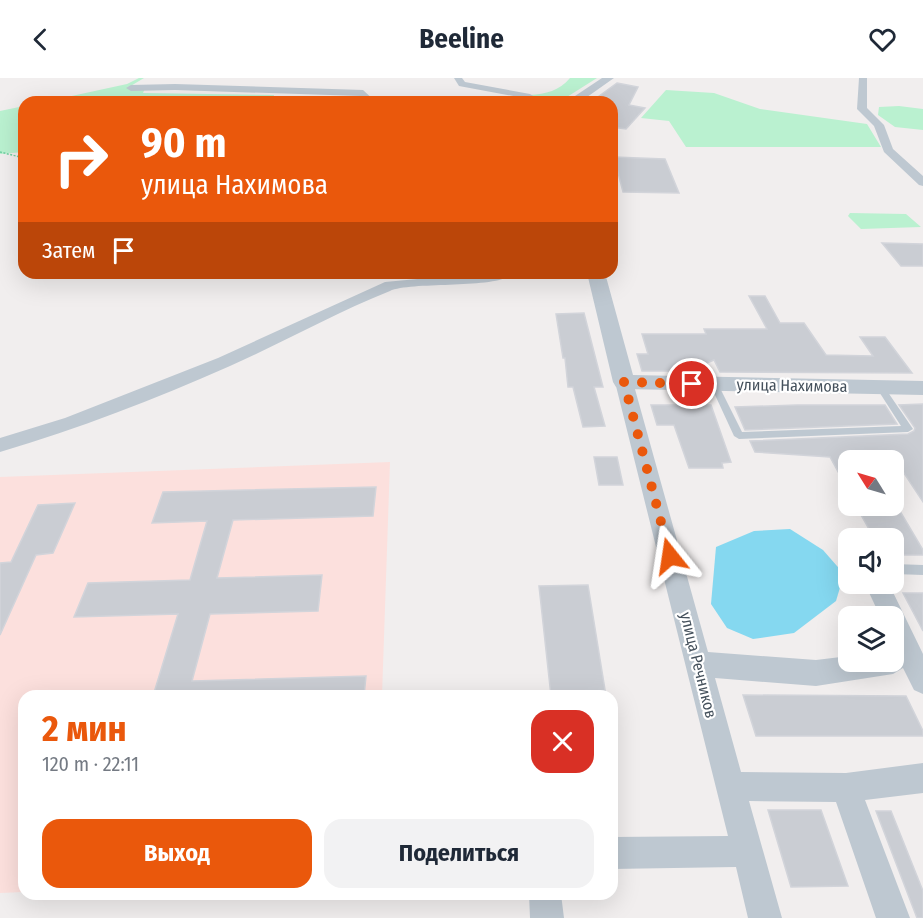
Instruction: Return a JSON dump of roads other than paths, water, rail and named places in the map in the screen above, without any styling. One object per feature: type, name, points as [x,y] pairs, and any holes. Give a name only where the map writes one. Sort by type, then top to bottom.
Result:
[{"type":"street","points":[[458,78],[462,84],[527,96]]},
{"type":"street","points":[[581,96],[609,78]]},
{"type":"street","points":[[863,78],[862,109],[879,125],[888,150],[923,182]]},
{"type":"street","points":[[363,93],[367,82]]},
{"type":"street","points":[[131,88],[175,87],[363,93],[366,96]]},
{"type":"street","points":[[0,445],[72,423],[224,362],[390,285],[474,279]]},
{"type":"street","name":"улица Речников","points":[[598,279],[765,918]]},
{"type":"street","name":"улица Нахимова","points":[[624,382],[923,388]]},
{"type":"street","points":[[699,664],[816,673],[905,666]]},
{"type":"street","points":[[729,786],[846,788],[923,778]]},
{"type":"street","points":[[846,788],[893,918]]},
{"type":"street","points":[[618,853],[748,851]]},
{"type":"street","points":[[546,900],[547,918]]},
{"type":"lane","points":[[714,384],[738,436],[908,429],[880,387]]},
{"type":"lane","points":[[904,569],[923,570]]},
{"type":"water","points":[[790,529],[823,550],[838,567],[836,601],[794,633],[753,639],[727,628],[711,604],[716,547],[754,531]]}]
